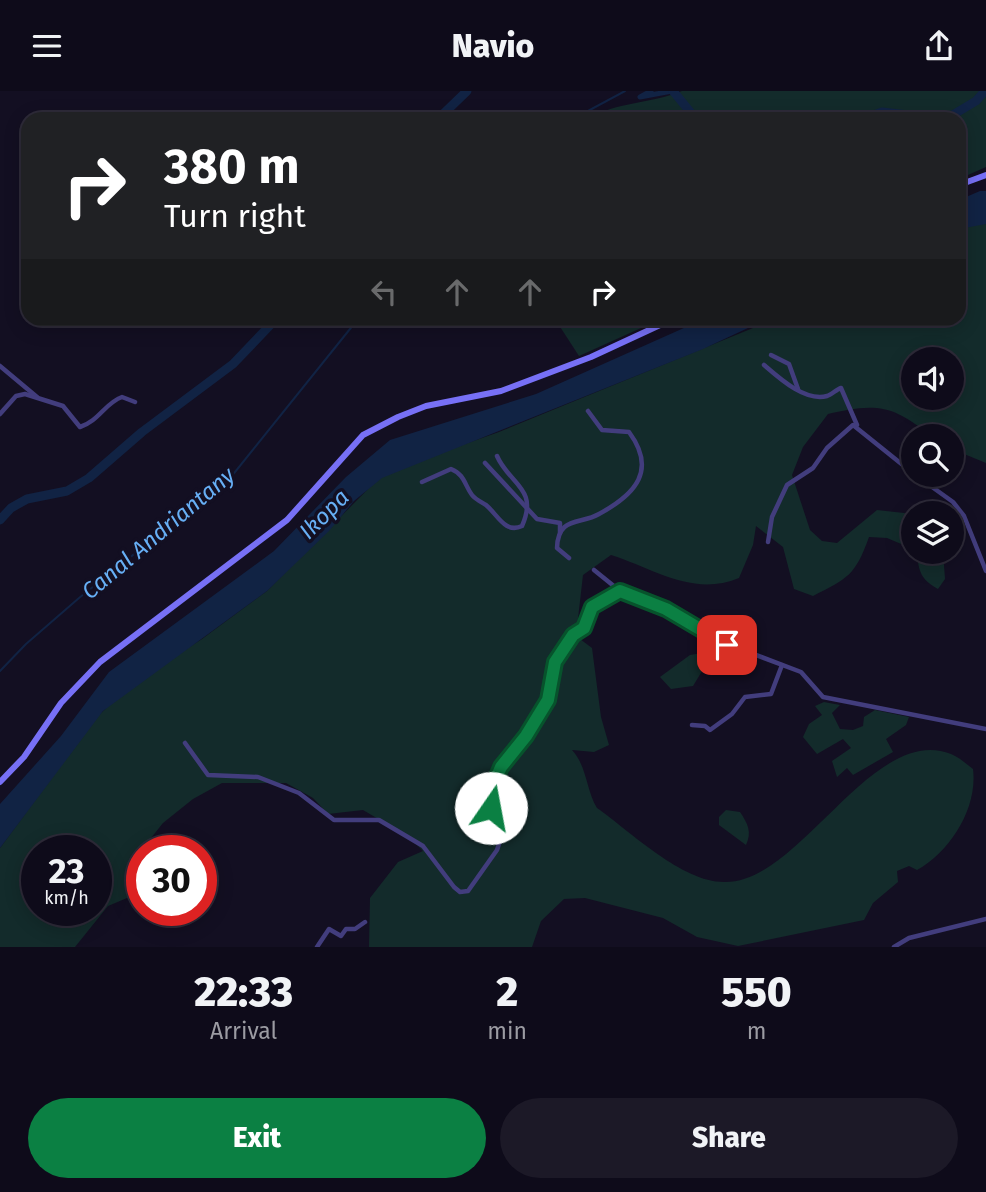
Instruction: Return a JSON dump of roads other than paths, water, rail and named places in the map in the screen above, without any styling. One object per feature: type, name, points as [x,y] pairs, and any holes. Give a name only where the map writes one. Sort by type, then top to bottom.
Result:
[{"type":"main road","points":[[966,182],[986,175]]},
{"type":"main road","points":[[0,782],[24,757],[61,703],[100,662],[287,520],[363,436],[398,417],[426,406],[501,391],[591,357],[658,326]]},
{"type":"street","points":[[771,355],[789,364],[798,390]]},
{"type":"street","points":[[764,365],[779,380],[798,390],[828,396],[841,388],[857,426],[901,463]]},
{"type":"street","points":[[0,366],[42,401]]},
{"type":"street","points":[[0,415],[16,396],[25,394],[63,406],[80,427],[94,423],[116,399],[122,397],[135,402]]},
{"type":"street","points":[[560,534],[570,521],[597,516],[641,479],[641,450],[629,432],[602,430],[588,411]]},
{"type":"street","points":[[768,542],[772,517],[786,485],[813,468],[842,433],[853,425],[857,426]]},
{"type":"street","points":[[422,482],[451,469],[459,473],[473,496],[507,527],[516,529],[522,526],[527,509],[524,490],[497,456]]},
{"type":"street","points":[[485,463],[537,519],[560,523],[557,548],[569,558]]},
{"type":"street","points":[[932,487],[953,502],[964,516],[986,571]]},
{"type":"street","points":[[594,571],[620,591],[666,609],[727,645],[801,672],[823,697],[986,729]]},
{"type":"street","points":[[184,743],[208,775],[258,777],[299,793],[334,820],[379,820],[423,846],[454,887],[460,892],[468,891],[497,850],[501,838],[489,795],[501,767],[526,736],[548,700],[555,662],[573,635],[584,628],[592,607],[620,591]]},
{"type":"street","points":[[692,725],[705,726],[710,730],[732,714],[745,697],[771,694],[782,665]]},
{"type":"street","points":[[894,947],[909,938],[986,919]]},
{"type":"street","points":[[317,947],[329,929],[341,936],[346,929],[355,929],[365,922]]},
{"type":"water","points":[[986,191],[986,224],[966,228],[966,197]]},
{"type":"water","points":[[688,326],[752,326],[703,349],[382,478],[354,501],[329,531],[267,591],[103,711],[0,848],[0,804],[61,736],[109,672],[274,551],[346,477],[390,440],[536,394]]},
{"type":"waterway","points":[[445,112],[467,91]]},
{"type":"waterway","name":"Canal Andriantany","points":[[586,112],[625,91]]},
{"type":"waterway","points":[[651,91],[640,97],[672,91]]},
{"type":"waterway","name":"Ikopa","points":[[673,91],[690,112]]},
{"type":"waterway","name":"Ikopa","points":[[958,112],[976,101],[985,91]]},
{"type":"waterway","points":[[0,520],[11,508],[27,499],[67,491],[89,478],[142,432],[233,364],[269,326]]},
{"type":"waterway","name":"Canal Andriantany","points":[[0,671],[26,644],[79,598],[231,477],[352,326]]}]
